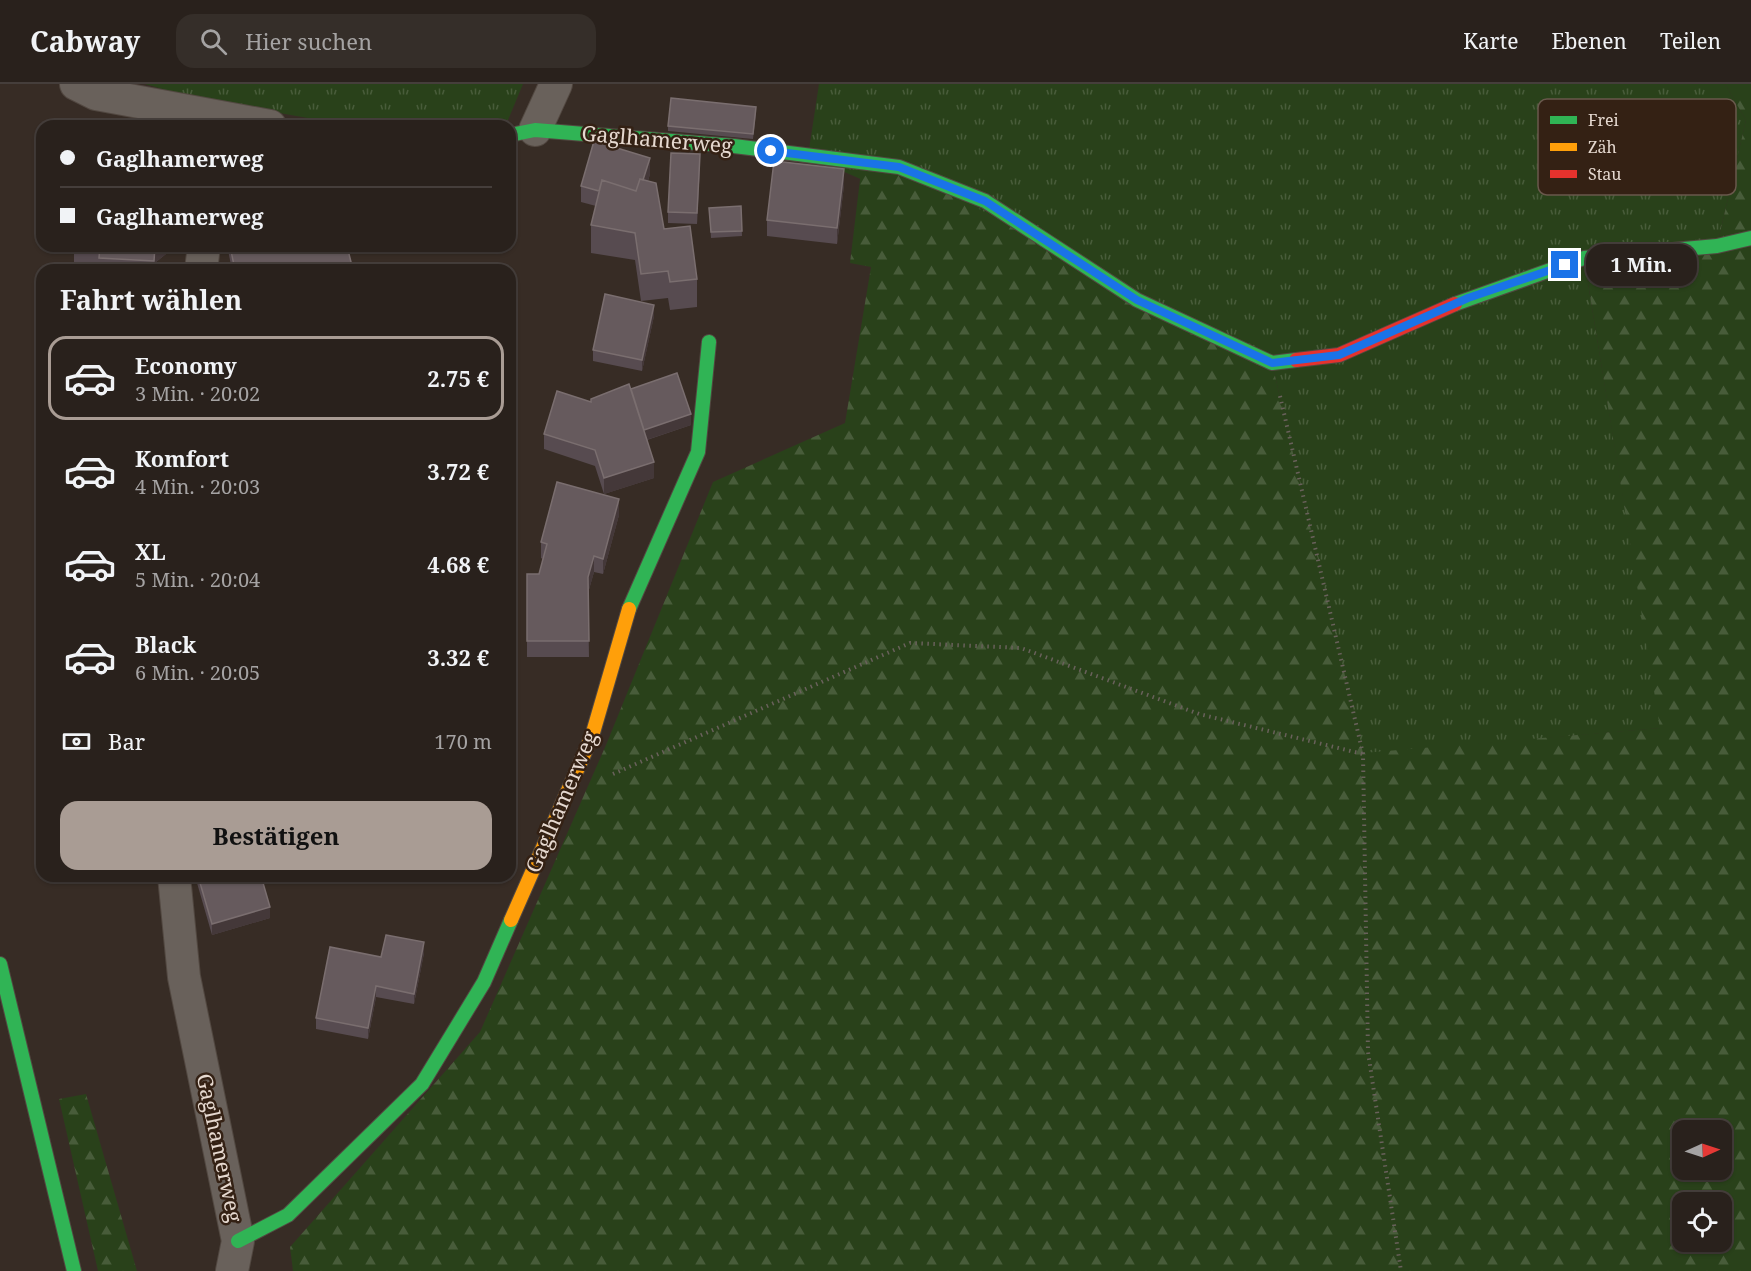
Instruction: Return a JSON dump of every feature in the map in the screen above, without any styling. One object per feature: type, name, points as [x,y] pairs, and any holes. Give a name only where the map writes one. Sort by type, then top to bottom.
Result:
[{"type":"main road","name":"Gaglhamerweg","points":[[523,133],[734,146],[899,167],[985,201],[1137,300],[1272,363]]},
{"type":"main road","points":[[1272,363],[1339,355],[1468,298],[1584,258],[1717,246],[1751,238]]},
{"type":"main road","name":"Gaglhamerweg","points":[[235,1256],[288,1215],[423,1084],[484,982],[592,736],[629,608],[698,452],[709,342]]},
{"type":"main road","points":[[0,964],[74,1271]]},
{"type":"street","points":[[76,84],[96,94],[237,120]]},
{"type":"street","name":"Gaglhamerweg","points":[[523,133],[556,84]]},
{"type":"street","name":"Gaglhamerweg","points":[[175,882],[184,977],[235,1256]]},
{"type":"path","points":[[1272,363],[1363,754],[1368,1053],[1401,1271]]},
{"type":"path","points":[[567,794],[910,643],[1021,648],[1199,714],[1363,754]]},
{"type":"green space","points":[[145,84],[523,84],[508,120],[319,120],[190,97]]},
{"type":"green space","points":[[819,84],[1725,84],[1734,99],[1538,99],[1538,195],[1729,195],[1717,246],[1584,259],[1661,728],[1363,754],[1272,363],[1137,300],[808,156]]},
{"type":"green space","points":[[1725,84],[1751,84],[1751,1271],[293,1271],[290,1247],[480,1032],[606,745],[713,482],[845,423],[871,267],[850,263],[862,163],[899,167],[1272,363],[1363,753],[1660,728],[1584,258],[1717,246],[1729,195],[1736,195],[1736,163],[1746,120],[1736,99],[1734,99]]},
{"type":"green space","points":[[1736,103],[1746,120],[1736,163]]},
{"type":"green space","points":[[86,1094],[137,1271],[98,1271],[59,1099]]},
{"type":"building","points":[[671,98],[756,107],[753,134],[668,126]]},
{"type":"building","points":[[594,141],[650,158],[643,180],[640,179],[636,191],[602,180],[599,191],[581,186]]},
{"type":"building","points":[[671,153],[700,154],[697,213],[668,212]]},
{"type":"building","points":[[774,161],[844,169],[837,228],[767,220]]},
{"type":"building","points":[[640,179],[656,183],[664,229],[690,226],[697,279],[670,282],[668,271],[641,274],[635,233],[591,225],[602,180],[636,191]]},
{"type":"building","points":[[741,206],[742,231],[711,232],[709,208]]},
{"type":"building","points":[[100,252],[155,252],[154,261],[99,258]]},
{"type":"building","points":[[231,252],[348,252],[352,264],[234,264]]},
{"type":"building","points":[[605,294],[654,305],[642,360],[593,350]]},
{"type":"building","points":[[677,373],[691,414],[644,430],[631,389]]},
{"type":"building","points":[[629,384],[654,462],[604,478],[595,450],[544,434],[557,391],[591,402],[591,399]]},
{"type":"building","points":[[557,482],[619,499],[603,559],[594,556],[588,577],[589,641],[527,641],[527,574],[539,574],[547,544],[541,542]]},
{"type":"building","points":[[200,882],[263,882],[270,907],[212,924]]},
{"type":"building","points":[[386,935],[424,942],[414,994],[376,986],[368,1028],[316,1018],[330,947],[381,957]]},
{"type":"traffic: fast","points":[[516,134],[535,130],[734,146],[899,167],[985,201],[1137,300],[1272,363],[1296,360]]},
{"type":"traffic: fast","points":[[1455,304],[1584,258],[1717,246],[1751,238]]},
{"type":"traffic: fast","points":[[629,609],[698,452],[709,342]]},
{"type":"traffic: fast","points":[[238,1241],[288,1215],[422,1084],[484,982],[511,920]]},
{"type":"traffic: fast","points":[[0,964],[74,1271]]},
{"type":"traffic: slow","points":[[511,920],[592,736],[629,609]]},
{"type":"traffic: jam","points":[[1296,360],[1339,355],[1455,304]]},
{"type":"route","points":[[771,151],[899,167],[985,201],[1137,300],[1272,363],[1339,355],[1468,298],[1565,265]]}]
